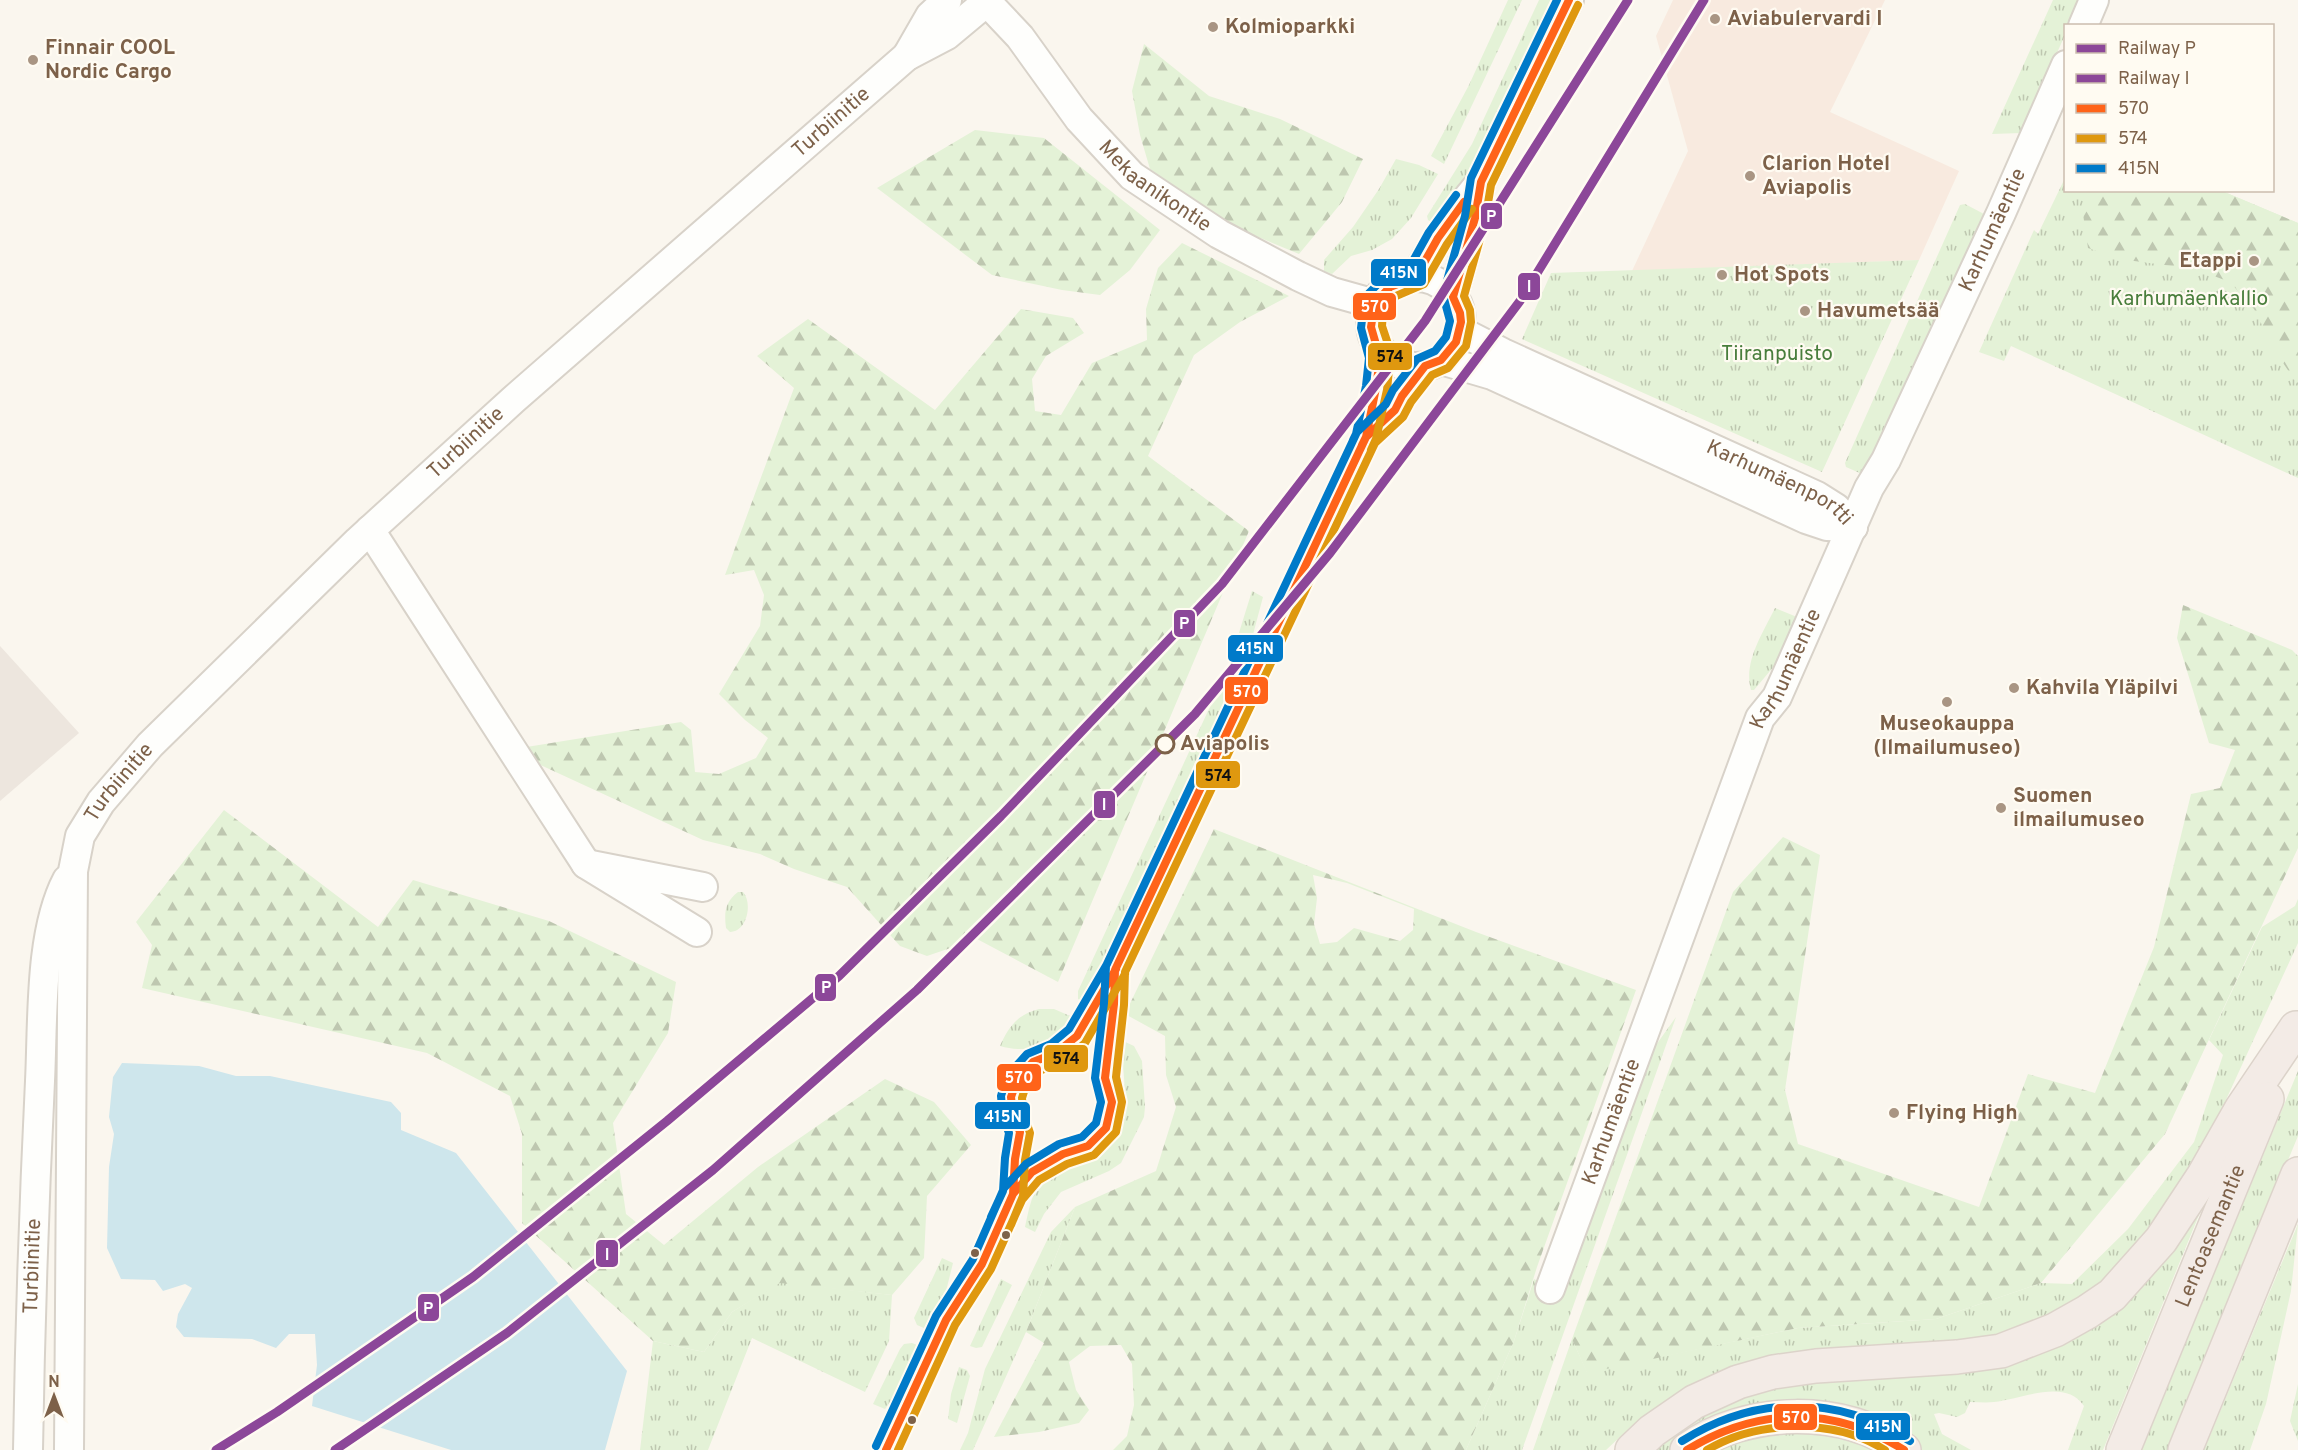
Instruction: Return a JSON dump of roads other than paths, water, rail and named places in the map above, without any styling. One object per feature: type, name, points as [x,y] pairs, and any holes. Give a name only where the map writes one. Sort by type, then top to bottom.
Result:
[{"type":"highway","points":[[1632,1450],[1653,1431],[1694,1402],[1738,1382],[1773,1372],[1816,1366],[1957,1357],[2001,1351],[2055,1330],[2087,1312],[2112,1295],[2161,1240],[2204,1175],[2242,1108],[2297,1026]]},
{"type":"highway","name":"Lentoasemantie","points":[[2123,1450],[2297,1026]]},
{"type":"highway","points":[[2185,1450],[2298,1174]]},
{"type":"highway","points":[[1687,1450],[1727,1427],[1763,1419],[1798,1416],[1832,1420],[1868,1429],[1904,1450]]},
{"type":"street","name":"Turbiinitie","points":[[907,56],[930,16],[947,0]]},
{"type":"street","points":[[1416,278],[1428,253],[1453,215],[1481,182],[1569,0]]},
{"type":"street","points":[[2084,24],[2094,0]]},
{"type":"street","name":"Turbiinitie","points":[[69,1450],[73,871],[80,836],[100,802],[143,753],[370,530],[626,300],[907,56],[947,35],[987,1]]},
{"type":"street","name":"Mekaanikontie","points":[[987,1],[1020,37],[1079,119],[1132,176],[1219,234],[1288,271],[1332,292],[1375,304]]},
{"type":"street","name":"Karhumäentie","points":[[1550,1289],[1760,718],[1777,698],[1869,488],[1886,460],[1996,224],[2064,70]]},
{"type":"street","points":[[1453,297],[1481,182]]},
{"type":"street","points":[[1416,278],[1430,280],[1443,286],[1453,297],[1460,313],[1460,331],[1450,352],[1441,360],[1425,366],[1409,367],[1393,361],[1381,350],[1371,328],[1375,304],[1380,296],[1396,282],[1416,278]]},
{"type":"street","name":"Karhumäenportti","points":[[1460,331],[1503,353],[1817,496],[1836,508],[1853,527]]},
{"type":"street","name":"Karhumäenportti","points":[[1441,360],[1492,375],[1806,519],[1827,526],[1853,527]]},
{"type":"street","points":[[370,530],[586,864],[696,932]]},
{"type":"street","points":[[586,864],[704,887]]},
{"type":"street","name":"Turbiinitie","points":[[28,1450],[32,1261],[44,991],[49,929],[57,899],[73,871]]},
{"type":"water","points":[[122,1063],[199,1066],[236,1076],[270,1076],[391,1102],[401,1113],[401,1130],[456,1153],[627,1371],[605,1450],[451,1450],[312,1406],[317,1365],[315,1334],[289,1334],[276,1348],[252,1339],[184,1337],[176,1327],[178,1314],[192,1288],[185,1284],[163,1291],[155,1280],[121,1279],[107,1248],[109,1167],[114,1134],[109,1117],[113,1077]]},
{"type":"rail line","name":"P","points":[[216,1450],[277,1412],[473,1277],[667,1121],[839,976],[1001,816],[1222,584],[1425,321],[1628,0]]},
{"type":"rail line","name":"I","points":[[335,1450],[507,1333],[713,1170],[917,990],[1195,714],[1330,553],[1520,301],[1704,0]]},
{"type":"place","name":"Aviabulervardi I","points":[[1715,19]]},
{"type":"place","name":"Kolmioparkki","points":[[1213,27]]},
{"type":"place","name":"Finnair COOL Nordic Cargo","points":[[33,60]]},
{"type":"place","name":"Clarion Hotel Aviapolis","points":[[1750,176]]},
{"type":"place","name":"Etappi","points":[[2254,261]]},
{"type":"place","name":"Hot Spots","points":[[1722,275]]},
{"type":"place","name":"Havumetsää","points":[[1805,311]]},
{"type":"place","name":"Kahvila Yläpilvi","points":[[2014,688]]},
{"type":"place","name":"Museokauppa (Ilmailumuseo)","points":[[1947,702]]},
{"type":"place","name":"Aviapolis","points":[[1165,744]]},
{"type":"place","name":"Suomen ilmailumuseo","points":[[2001,808]]},
{"type":"place","name":"Flying High","points":[[1894,1113]]},
{"type":"park label","name":"Karhumäenkallio","points":[[2189,299]]},
{"type":"park label","name":"Tiiranpuisto","points":[[1777,354]]}]
